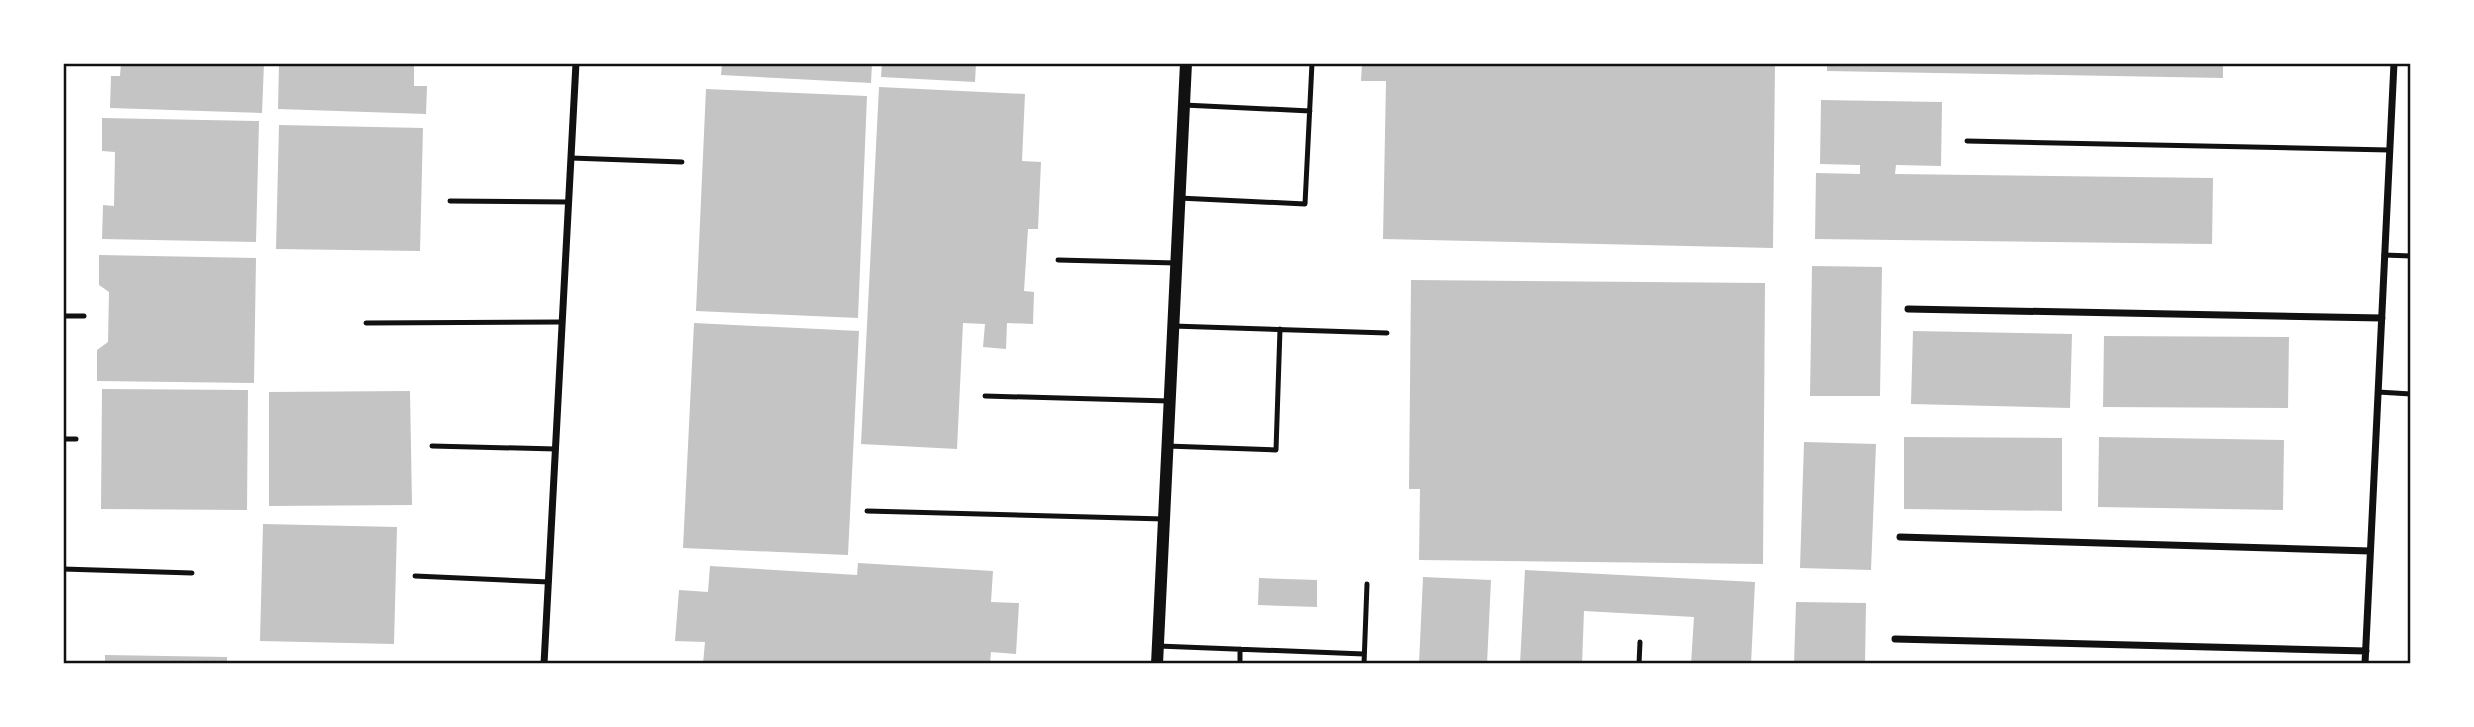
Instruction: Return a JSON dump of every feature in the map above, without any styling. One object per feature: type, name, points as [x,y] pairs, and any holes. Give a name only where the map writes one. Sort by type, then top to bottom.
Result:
[{"type":"street","points":[[544,664],[576,63]]},
{"type":"street","points":[[1157,664],[1186,63]]},
{"type":"street","points":[[2365,664],[2393,63]]},
{"type":"street","points":[[1908,309],[2382,318]]},
{"type":"street","points":[[1900,537],[2370,551]]},
{"type":"street","points":[[1895,639],[2366,651]]},
{"type":"lane","points":[[1179,198],[1305,204],[1312,63]]},
{"type":"lane","points":[[1184,105],[1310,111]]},
{"type":"lane","points":[[1967,141],[2389,150]]},
{"type":"lane","points":[[571,158],[682,162]]},
{"type":"lane","points":[[450,201],[569,202]]},
{"type":"lane","points":[[2385,255],[2411,256]]},
{"type":"lane","points":[[1058,260],[1176,263]]},
{"type":"lane","points":[[63,316],[84,316]]},
{"type":"lane","points":[[366,323],[562,322]]},
{"type":"lane","points":[[1173,326],[1387,333]]},
{"type":"lane","points":[[1167,446],[1276,450],[1280,329]]},
{"type":"lane","points":[[2378,392],[2411,394]]},
{"type":"lane","points":[[985,396],[1169,401]]},
{"type":"lane","points":[[63,439],[76,439]]},
{"type":"lane","points":[[432,446],[556,450]]},
{"type":"lane","points":[[867,511],[1164,519]]},
{"type":"lane","points":[[63,569],[192,573]]},
{"type":"lane","points":[[415,576],[549,582]]},
{"type":"lane","points":[[1364,664],[1367,584]]},
{"type":"lane","points":[[1639,664],[1640,642]]},
{"type":"lane","points":[[1158,646],[1364,654]]},
{"type":"lane","points":[[1240,649],[1240,664]]},
{"type":"building","points":[[121,63],[264,63],[262,113],[110,108],[111,76],[120,76]]},
{"type":"building","points":[[279,63],[414,63],[414,86],[427,86],[426,114],[278,109]]},
{"type":"building","points":[[722,63],[872,63],[871,83],[721,75]]},
{"type":"building","points":[[882,63],[976,63],[975,82],[881,77]]},
{"type":"building","points":[[1362,63],[1775,63],[1773,248],[1383,239],[1386,81],[1361,81]]},
{"type":"building","points":[[1827,63],[2223,63],[2223,78],[1827,71]]},
{"type":"building","points":[[879,87],[1025,94],[1022,161],[1041,162],[1038,229],[1028,229],[1024,291],[1034,292],[1033,324],[1007,323],[1006,349],[983,347],[985,324],[963,323],[957,449],[861,444]]},
{"type":"building","points":[[706,89],[867,96],[858,318],[696,311]]},
{"type":"building","points":[[1821,100],[1942,102],[1941,166],[1896,165],[1895,174],[2213,178],[2212,244],[1815,239],[1816,173],[1860,174],[1860,165],[1820,164]]},
{"type":"building","points":[[102,118],[259,121],[256,242],[102,239],[103,205],[114,206],[115,152],[102,151]]},
{"type":"building","points":[[279,125],[423,128],[420,251],[276,249]]},
{"type":"building","points":[[99,255],[256,258],[254,383],[97,381],[97,350],[108,342],[109,292],[99,285]]},
{"type":"building","points":[[1812,266],[1882,267],[1880,396],[1810,396]]},
{"type":"building","points":[[1411,280],[1765,283],[1763,564],[1419,560],[1420,489],[1409,489]]},
{"type":"building","points":[[694,323],[859,331],[848,555],[683,548]]},
{"type":"building","points":[[1913,331],[2072,334],[2070,408],[1911,404]]},
{"type":"building","points":[[2104,336],[2289,337],[2288,408],[2103,407]]},
{"type":"building","points":[[102,389],[248,390],[247,510],[101,509]]},
{"type":"building","points":[[410,391],[412,505],[269,506],[269,392]]},
{"type":"building","points":[[1904,437],[2062,438],[2062,511],[1904,509]]},
{"type":"building","points":[[2099,437],[2284,440],[2283,510],[2098,507]]},
{"type":"building","points":[[1804,442],[1876,444],[1871,570],[1800,568]]},
{"type":"building","points":[[263,524],[397,527],[394,644],[260,641]]},
{"type":"building","points":[[858,563],[993,571],[991,602],[1019,603],[1016,654],[991,652],[990,664],[703,664],[705,642],[675,641],[679,590],[708,592],[710,566],[857,575]]},
{"type":"building","points":[[1525,570],[1755,582],[1751,664],[1691,664],[1694,617],[1584,611],[1582,664],[1520,664]]},
{"type":"building","points":[[1423,577],[1491,580],[1487,664],[1419,664]]},
{"type":"building","points":[[1259,578],[1317,580],[1317,607],[1258,605]]},
{"type":"building","points":[[1796,602],[1866,603],[1865,664],[1794,664]]},
{"type":"building","points":[[105,655],[227,657],[227,664],[105,664]]}]
